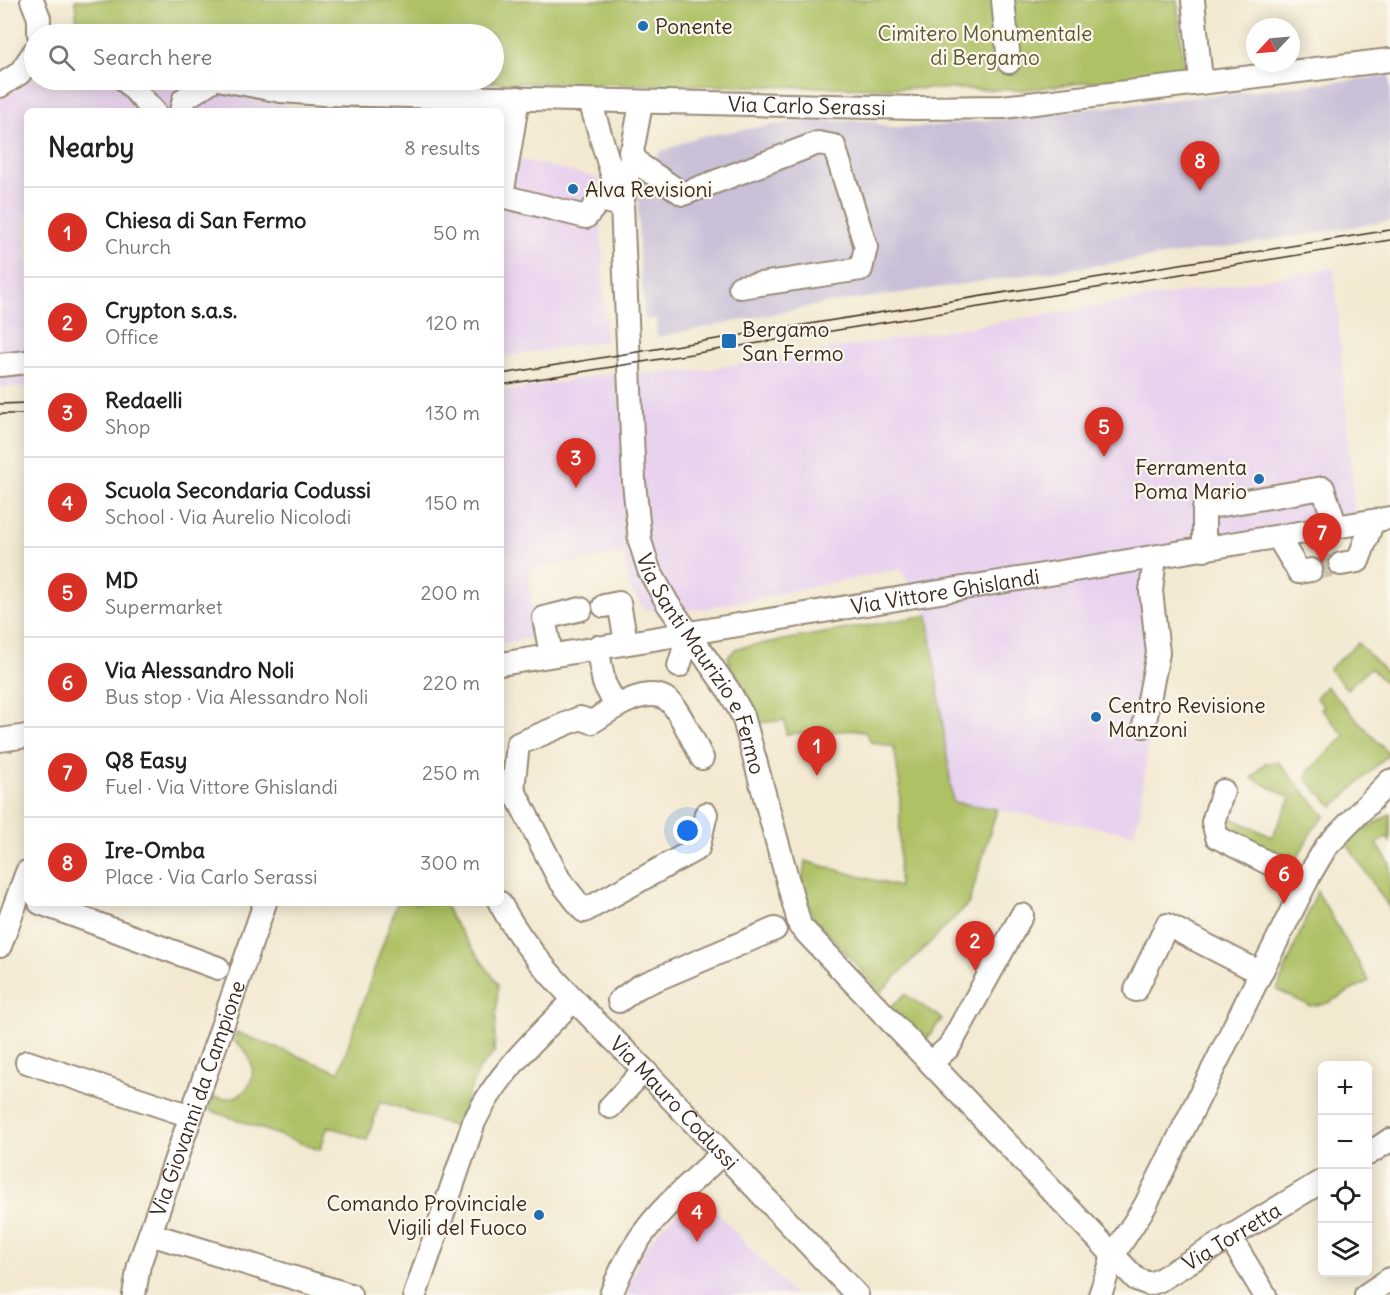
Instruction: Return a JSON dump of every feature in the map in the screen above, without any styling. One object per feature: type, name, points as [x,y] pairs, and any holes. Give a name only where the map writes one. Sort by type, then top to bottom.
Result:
[{"type":"street","points":[[32,0],[39,24]]},
{"type":"street","points":[[1003,0],[1008,62]]},
{"type":"street","points":[[1193,0],[1201,81]]},
{"type":"street","name":"Via Carlo Serassi","points":[[271,90],[641,104],[1003,107],[1201,81],[1390,60]]},
{"type":"street","points":[[0,86],[20,73],[24,67]]},
{"type":"street","points":[[134,90],[151,108]]},
{"type":"street","points":[[182,108],[184,99],[198,90]]},
{"type":"street","points":[[504,184],[518,98]]},
{"type":"street","name":"Via Santi Maurizio e Fermo","points":[[590,101],[622,205],[633,471],[640,541],[649,570],[743,716],[801,926],[1113,1254]]},
{"type":"street","name":"Via Santi Maurizio e Fermo","points":[[622,205],[632,162],[641,104]]},
{"type":"street","points":[[632,162],[683,194],[818,143],[834,146],[866,247],[861,269],[740,287]]},
{"type":"street","points":[[504,196],[586,217],[600,200],[622,205]]},
{"type":"street","points":[[0,365],[24,362]]},
{"type":"street","points":[[1204,550],[1204,508],[1312,489],[1323,488],[1336,527]]},
{"type":"street","points":[[1341,564],[1358,561],[1382,520]]},
{"type":"street","name":"Via Vittore Ghislandi","points":[[504,663],[1382,520]]},
{"type":"street","points":[[1278,537],[1299,572],[1311,570]]},
{"type":"street","points":[[1144,726],[1158,653],[1151,591],[1155,557]]},
{"type":"street","points":[[604,606],[619,603],[626,642]]},
{"type":"street","points":[[551,654],[544,618],[581,609]]},
{"type":"street","points":[[670,701],[689,633]]},
{"type":"street","points":[[597,647],[604,683],[616,706]]},
{"type":"street","points":[[702,758],[670,701],[657,696],[629,699],[592,722],[580,718],[518,744],[513,789],[559,879],[584,911],[698,848],[706,814]]},
{"type":"street","points":[[0,740],[24,736]]},
{"type":"street","points":[[1100,1295],[1113,1254],[1145,1206],[1306,882],[1326,847],[1390,781]]},
{"type":"street","points":[[1223,790],[1213,822],[1216,837],[1306,882]]},
{"type":"street","points":[[0,946],[23,897]]},
{"type":"street","points":[[48,906],[218,968]]},
{"type":"street","name":"Via Giovanni da Campione","points":[[134,1295],[139,1265],[265,906]]},
{"type":"street","name":"Via Mauro Codussi","points":[[502,906],[539,960],[574,1000],[644,1070],[857,1295]]},
{"type":"street","points":[[932,1063],[950,1047],[1022,915]]},
{"type":"street","points":[[1136,990],[1167,925],[1261,973]]},
{"type":"street","points":[[619,1001],[638,987],[775,928]]},
{"type":"street","points":[[415,1295],[474,1122],[486,1097],[498,1079],[574,1000]]},
{"type":"street","points":[[27,1062],[191,1116]]},
{"type":"street","points":[[610,1107],[644,1070]]},
{"type":"street","points":[[1372,1151],[1390,1140]]},
{"type":"street","points":[[611,1295],[627,1256],[641,1233],[722,1154]]},
{"type":"street","name":"Via Torretta","points":[[1113,1254],[1136,1279],[1149,1284],[1318,1184]]},
{"type":"street","points":[[150,1234],[350,1295]]},
{"type":"street","points":[[1230,1237],[1265,1295]]},
{"type":"street","points":[[1366,1295],[1390,1278]]},
{"type":"shaded area","points":[[1390,76],[1390,221],[1247,244],[823,304],[657,337],[656,318],[645,320],[639,254],[638,186],[656,163],[658,153],[697,137],[798,121],[870,121],[889,128],[925,127]]},
{"type":"shaded area","points":[[24,84],[24,90],[210,90],[297,108],[24,108],[24,387],[0,387],[0,97],[7,96]]},
{"type":"shaded area","points":[[504,156],[599,178],[606,341],[504,357]]},
{"type":"shaded area","points":[[1334,268],[1355,516],[1158,548],[1151,726],[1140,811],[1134,834],[953,802],[928,615],[900,569],[703,609],[644,609],[630,588],[624,554],[529,569],[535,637],[504,642],[504,391],[608,374],[690,372]]},
{"type":"shaded area","points":[[699,1193],[794,1295],[625,1295],[642,1253],[658,1231]]},
{"type":"green space","name":"Cimitero Monumentale di Bergamo","points":[[75,0],[1177,0],[1184,71],[1021,90],[504,83],[504,24],[77,24]]},
{"type":"green space","points":[[928,615],[953,802],[997,809],[969,903],[881,992],[813,917],[802,884],[805,861],[899,887],[900,787],[894,747],[871,742],[866,733],[857,730],[786,734],[785,720],[759,723],[754,706],[731,668],[728,657],[737,648]]},
{"type":"green space","points":[[1358,643],[1390,676],[1390,687],[1370,668],[1347,689],[1329,669]]},
{"type":"green space","points":[[1326,686],[1389,754],[1333,807],[1306,779],[1309,771],[1345,736],[1321,709],[1324,707],[1316,698]]},
{"type":"green space","points":[[1278,762],[1325,816],[1313,829],[1292,868],[1224,831],[1232,818],[1272,837],[1291,798],[1252,778],[1265,763]]},
{"type":"green space","points":[[1390,814],[1390,842],[1387,837],[1377,844],[1390,864],[1390,909],[1345,841]]},
{"type":"green space","points":[[1317,891],[1369,981],[1328,1003],[1310,1006],[1277,990]]},
{"type":"green space","points":[[396,906],[446,906],[451,918],[498,984],[494,1053],[479,1069],[455,1127],[380,1101],[367,1140],[328,1126],[320,1150],[209,1110],[213,1097],[227,1098],[238,1095],[251,1081],[250,1060],[244,1050],[234,1041],[236,1032],[339,1072]]},
{"type":"green space","points":[[905,994],[942,1019],[920,1047],[886,1012]]},
{"type":"tunnel","points":[[1311,570],[1341,564]]},
{"type":"tram line","points":[[504,374],[1390,230]]},
{"type":"tram line","points":[[504,385],[1390,240]]},
{"type":"tram line","points":[[0,404],[24,403]]},
{"type":"tram line","points":[[0,414],[24,414]]},
{"type":"place","name":"Ponente","points":[[643,26]]},
{"type":"place","name":"Alva Revisioni","points":[[573,189]]},
{"type":"place","name":"Ire-Omba","points":[[1200,191]]},
{"type":"place","name":"Bergamo San Fermo","points":[[729,341]]},
{"type":"place","name":"MD","points":[[1104,457]]},
{"type":"place","name":"Ferramenta Poma Mario","points":[[1259,479]]},
{"type":"place","name":"Redaelli","points":[[576,488]]},
{"type":"place","name":"Q8 Easy","points":[[1322,563]]},
{"type":"place","name":"Centro Revisione Manzoni","points":[[1096,717]]},
{"type":"place","name":"Chiesa di San Fermo","points":[[817,776]]},
{"type":"place","name":"Via Alessandro Noli","points":[[1284,904]]},
{"type":"place","name":"Crypton s.a.s.","points":[[975,971]]},
{"type":"place","name":"Comando Provinciale Vigili del Fuoco","points":[[539,1215]]},
{"type":"place","name":"Scuola Secondaria Codussi","points":[[697,1242]]}]
